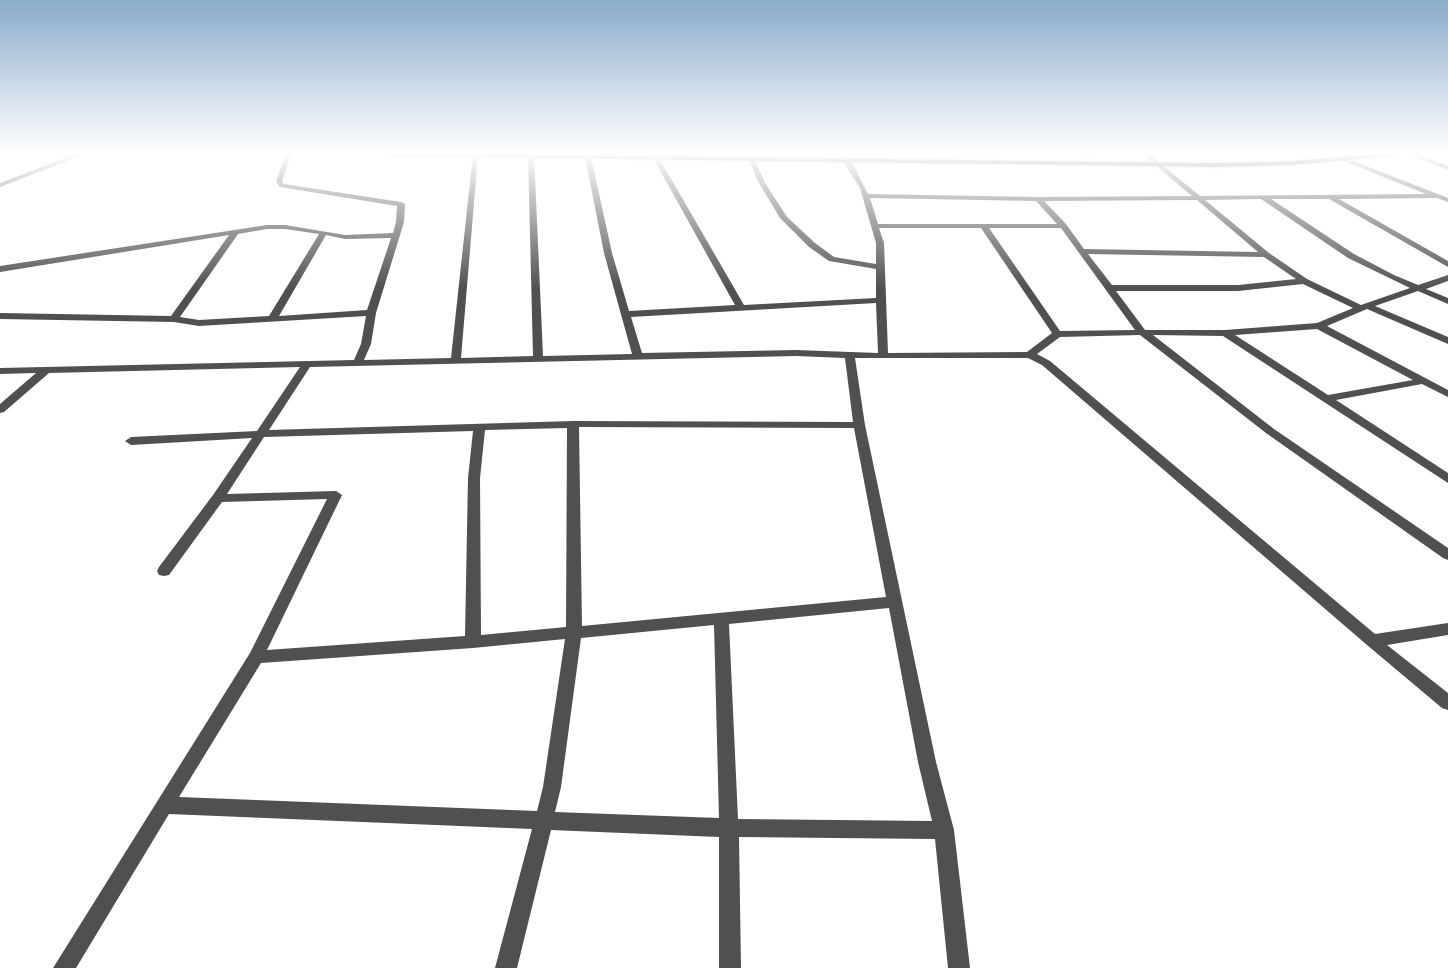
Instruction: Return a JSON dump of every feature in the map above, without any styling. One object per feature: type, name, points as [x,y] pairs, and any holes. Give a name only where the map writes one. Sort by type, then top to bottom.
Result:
[{"type":"street","points":[[358,362],[366,344],[371,313],[400,222],[401,204],[369,199]]},
{"type":"street","points":[[456,361],[471,199]]},
{"type":"street","points":[[533,199],[538,359]]},
{"type":"street","points":[[597,199],[608,253],[638,356]]},
{"type":"street","points":[[679,199],[740,306]]},
{"type":"street","points":[[772,199],[784,218],[812,245],[832,259],[879,266]]},
{"type":"street","points":[[866,199],[880,243],[879,266],[883,356]]},
{"type":"street","points":[[1038,199],[1063,226],[1142,332],[1270,431],[1448,556]]},
{"type":"street","points":[[1201,199],[1266,255],[1304,281],[1448,341]]},
{"type":"street","points":[[1266,199],[1350,256],[1391,277],[1448,300]]},
{"type":"street","points":[[1335,199],[1448,264]]},
{"type":"street","points":[[875,226],[1063,226]]},
{"type":"street","points":[[0,269],[267,227],[285,227],[324,232],[344,238],[396,235]]},
{"type":"street","points":[[984,227],[1057,334]]},
{"type":"street","points":[[273,318],[324,232]]},
{"type":"street","points":[[174,319],[235,233]]},
{"type":"street","points":[[1082,251],[1266,255]]},
{"type":"street","points":[[1030,355],[1040,345],[1057,334],[1225,333],[1319,326],[1365,307],[1448,278]]},
{"type":"street","points":[[1110,288],[1238,288],[1304,281]]},
{"type":"street","points":[[627,314],[740,306],[880,300]]},
{"type":"street","points":[[0,316],[174,319],[199,323],[371,313]]},
{"type":"street","points":[[1319,326],[1448,394]]},
{"type":"street","points":[[1225,333],[1448,479]]},
{"type":"street","points":[[0,371],[796,353],[883,356],[1030,355],[1046,363],[1372,641],[1448,703]]},
{"type":"street","points":[[850,355],[859,425],[927,762],[944,830],[959,968]]},
{"type":"street","points":[[164,571],[218,498],[308,363]]},
{"type":"street","points":[[0,410],[46,370]]},
{"type":"street","points":[[1326,399],[1423,381]]},
{"type":"street","points":[[131,440],[573,424],[859,425]]},
{"type":"street","points":[[506,968],[552,788],[574,633],[573,424]]},
{"type":"street","points":[[473,642],[474,478],[479,428]]},
{"type":"street","points":[[64,968],[256,656],[336,495],[218,498]]},
{"type":"street","points":[[256,656],[473,642],[896,602]]},
{"type":"street","points":[[721,619],[729,828],[730,968]]},
{"type":"street","points":[[1372,641],[1448,629]]},
{"type":"street","points":[[164,805],[545,819],[729,828],[944,830]]}]
